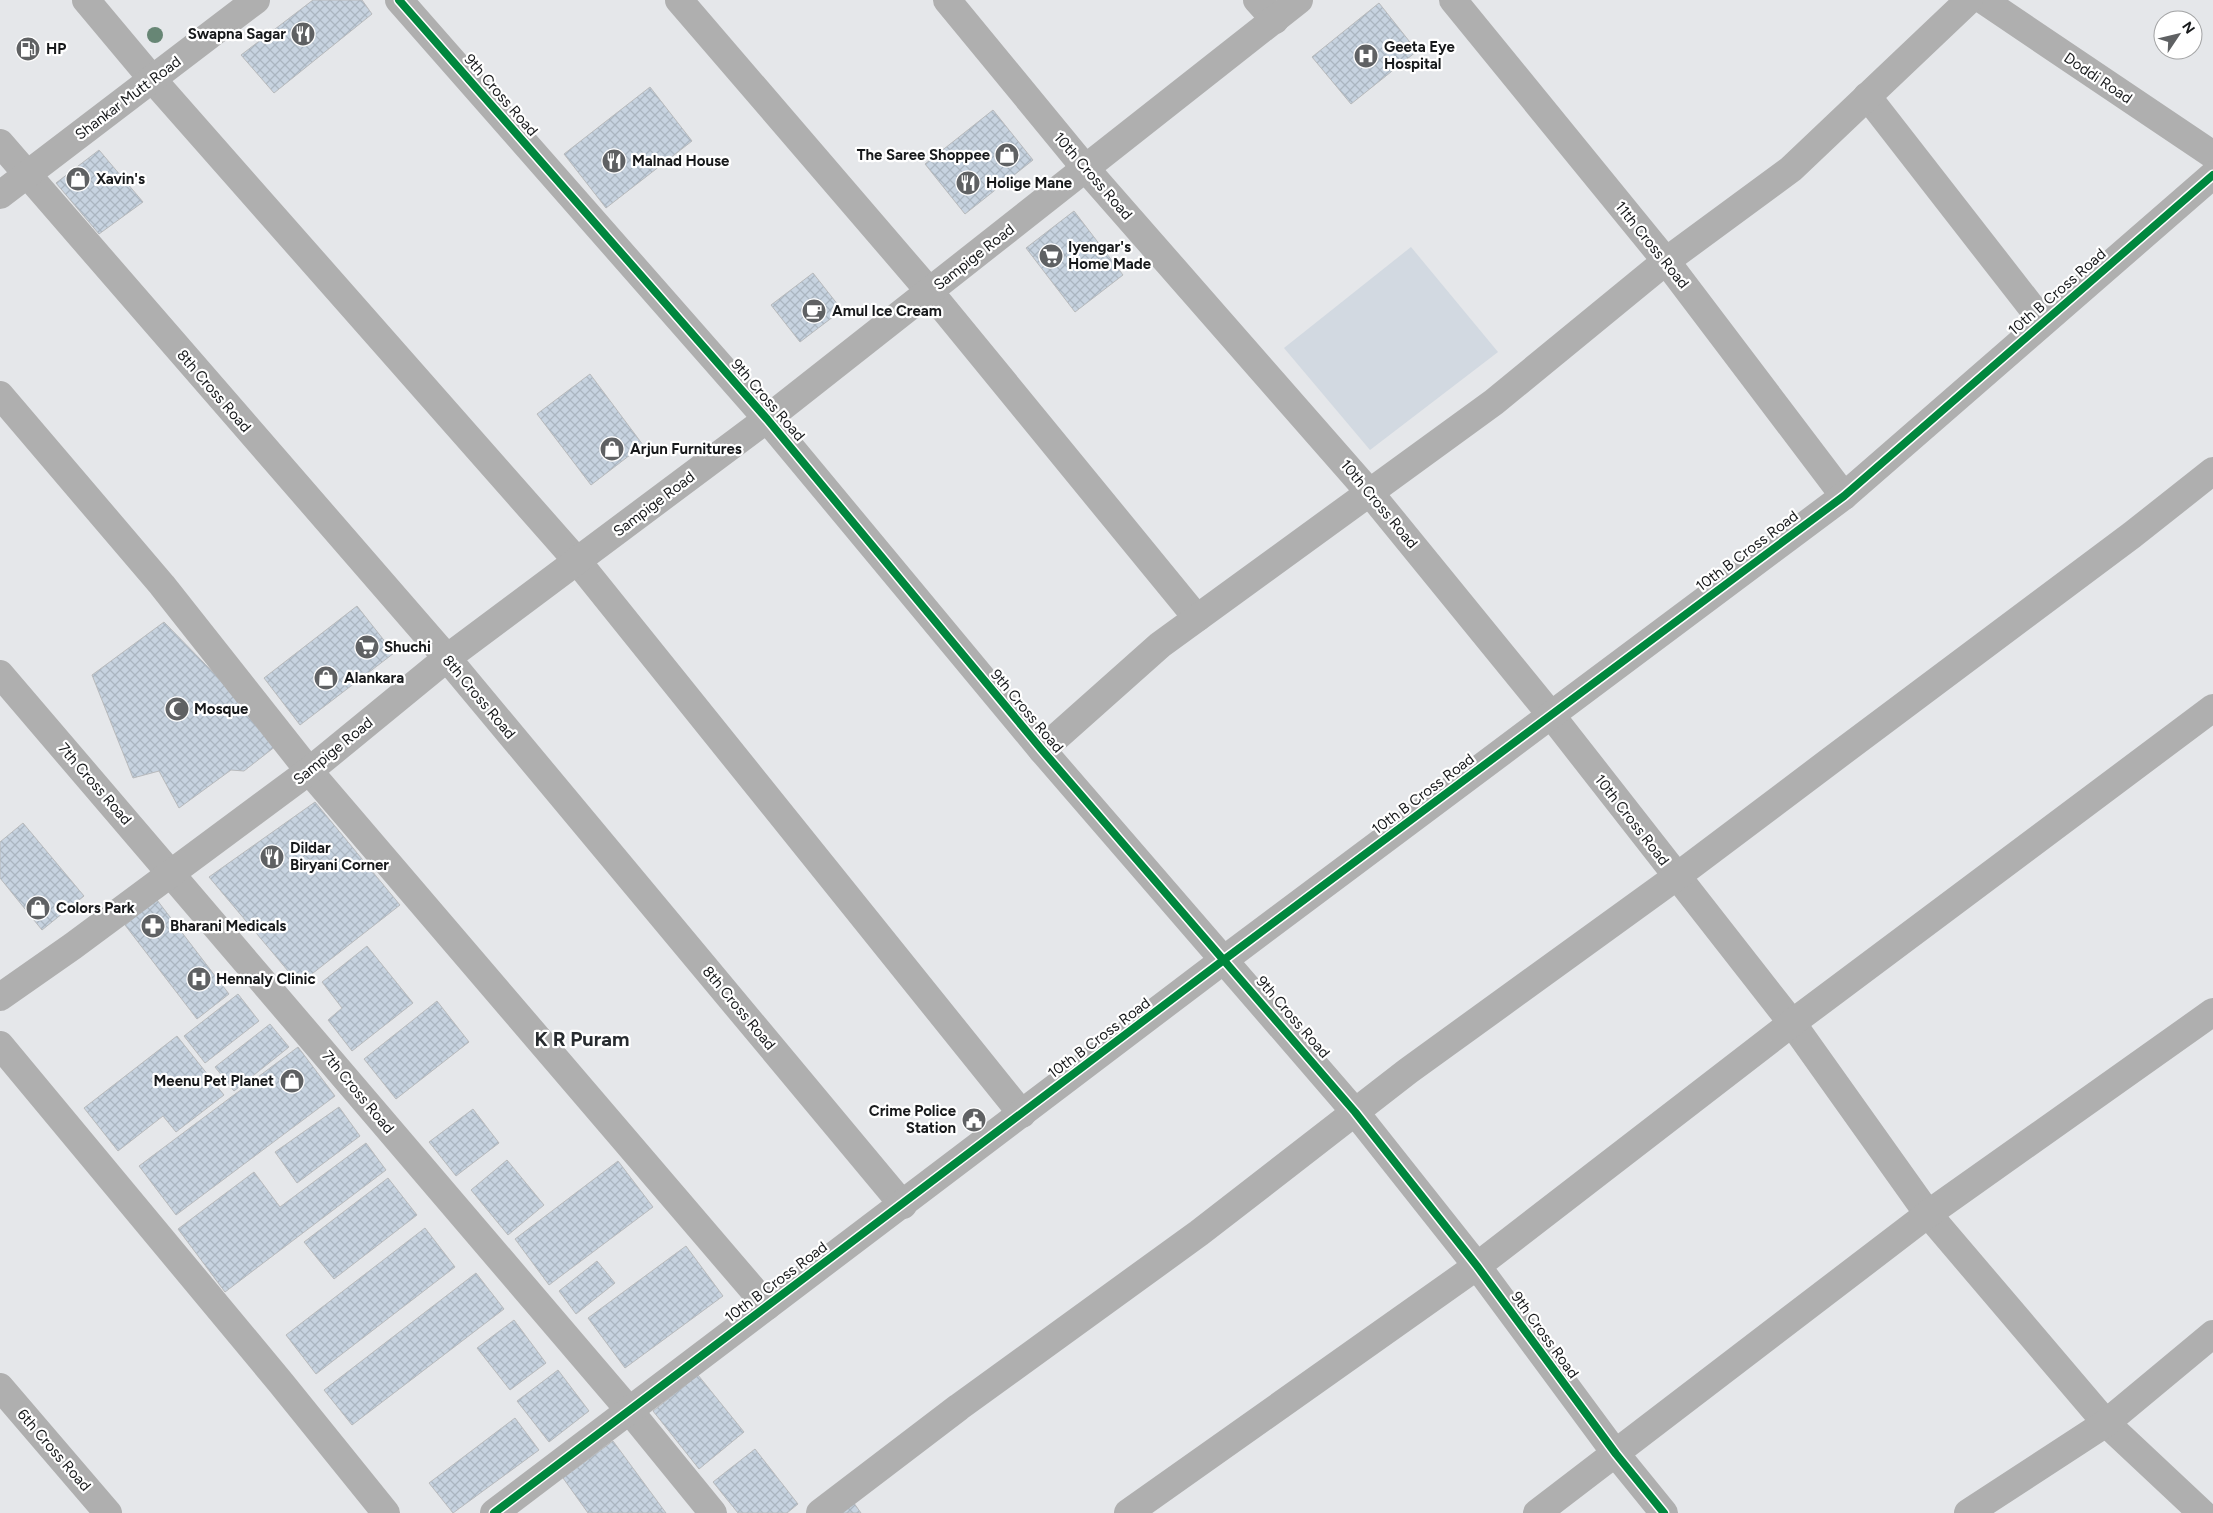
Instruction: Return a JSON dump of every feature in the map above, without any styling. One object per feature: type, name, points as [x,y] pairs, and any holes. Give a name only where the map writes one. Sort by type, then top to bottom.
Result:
[{"type":"street","points":[[86,0],[153,80],[578,562],[1022,1114]]},
{"type":"street","name":"Shankar Mutt Road","points":[[0,195],[256,0]]},
{"type":"street","name":"9th Cross Road","points":[[399,0],[767,419],[1042,750],[1356,1112],[1477,1266],[1616,1454],[1664,1513]]},
{"type":"street","points":[[679,0],[930,292],[1197,618]]},
{"type":"street","name":"10th Cross Road","points":[[947,0],[1086,169],[1370,492],[1551,715],[1792,1023],[1928,1214],[2106,1423],[2203,1513]]},
{"type":"street","points":[[1257,0],[1274,20]]},
{"type":"street","name":"Sampige Road","points":[[0,997],[309,771],[447,658],[767,419],[1299,0]]},
{"type":"street","name":"11th Cross Road","points":[[1452,0],[1666,261],[1844,496]]},
{"type":"street","points":[[1042,750],[1160,645],[1494,402],[1666,261],[1791,169],[1969,0]]},
{"type":"street","name":"Doddi Road","points":[[1983,0],[2213,155]]},
{"type":"street","points":[[1867,96],[2043,322]]},
{"type":"street","name":"8th Cross Road","points":[[0,143],[447,658],[903,1205]]},
{"type":"street","name":"10th B Cross Road","points":[[494,1513],[903,1205],[1225,959],[1844,496],[2213,175]]},
{"type":"street","points":[[0,395],[162,585],[309,771],[768,1306]]},
{"type":"street","points":[[820,1513],[959,1407],[1199,1233],[1408,1070],[1676,877],[2132,535],[2213,471]]},
{"type":"street","name":"7th Cross Road","points":[[0,674],[629,1410],[713,1513]]},
{"type":"street","points":[[1128,1513],[1477,1266],[1792,1023],[2213,708]]},
{"type":"street","points":[[1537,1513],[1928,1214],[2213,1012]]},
{"type":"street","points":[[0,1045],[275,1375],[386,1513]]},
{"type":"street","points":[[1968,1513],[2106,1423],[2213,1334]]},
{"type":"street","name":"6th Cross Road","points":[[0,1387],[108,1513]]},
{"type":"street","points":[[2203,1513],[2213,1507]]},
{"type":"shaded area","points":[[1411,247],[1498,352],[1370,450],[1284,348]]},
{"type":"building","points":[[313,0],[362,0],[372,14],[274,93],[241,55]]},
{"type":"building","points":[[1379,3],[1417,51],[1351,104],[1312,57]]},
{"type":"building","points":[[650,87],[692,141],[606,208],[564,154]]},
{"type":"building","points":[[993,110],[1033,160],[965,214],[925,164]]},
{"type":"building","points":[[99,150],[143,202],[99,234],[56,183]]},
{"type":"building","points":[[1074,211],[1123,275],[1075,312],[1026,248]]},
{"type":"building","points":[[813,273],[842,310],[800,342],[771,305]]},
{"type":"building","points":[[590,374],[643,445],[591,485],[537,414]]},
{"type":"building","points":[[357,606],[394,653],[300,725],[264,678]]},
{"type":"building","name":"Mosque","points":[[164,622],[281,742],[244,771],[231,770],[179,808],[159,771],[133,778],[92,675]]},
{"type":"building","points":[[315,802],[400,905],[299,984],[209,877]]},
{"type":"building","points":[[23,823],[84,896],[42,930],[0,878],[0,842]]},
{"type":"building","points":[[157,900],[229,994],[197,1019],[125,925]]},
{"type":"building","points":[[367,946],[413,1003],[352,1051],[328,1020],[342,1008],[322,982]]},
{"type":"building","points":[[238,994],[259,1021],[205,1063],[184,1036]]},
{"type":"building","points":[[437,1001],[469,1042],[396,1099],[364,1059]]},
{"type":"building","points":[[270,1024],[289,1047],[234,1091],[215,1067]]},
{"type":"building","points":[[177,1036],[224,1095],[176,1132],[163,1116],[118,1151],[84,1108]]},
{"type":"building","points":[[298,1047],[335,1096],[176,1215],[139,1166]]},
{"type":"building","points":[[339,1107],[360,1136],[297,1183],[275,1152]]},
{"type":"building","points":[[473,1109],[499,1143],[456,1176],[429,1142]]},
{"type":"building","points":[[366,1143],[386,1170],[225,1292],[178,1229],[254,1172],[280,1207]]},
{"type":"building","points":[[507,1160],[544,1205],[508,1235],[471,1190]]},
{"type":"building","points":[[618,1161],[653,1207],[549,1285],[515,1239]]},
{"type":"building","points":[[388,1178],[417,1215],[334,1279],[304,1242]]},
{"type":"building","points":[[425,1228],[455,1267],[316,1374],[286,1335]]},
{"type":"building","points":[[686,1246],[723,1296],[625,1368],[588,1318]]},
{"type":"building","points":[[597,1261],[615,1283],[576,1314],[559,1291]]},
{"type":"building","points":[[476,1273],[504,1309],[352,1425],[324,1390]]},
{"type":"building","points":[[514,1320],[546,1363],[510,1390],[477,1348]]},
{"type":"building","points":[[558,1370],[589,1411],[549,1442],[517,1401]]},
{"type":"building","points":[[698,1375],[744,1432],[699,1469],[653,1411]]},
{"type":"building","points":[[515,1418],[539,1450],[453,1513],[429,1483]]},
{"type":"building","points":[[613,1441],[666,1513],[588,1513],[563,1478]]},
{"type":"building","points":[[755,1449],[798,1504],[787,1513],[738,1513],[713,1482]]},
{"type":"building","points":[[851,1499],[861,1513],[833,1513]]},
{"type":"cycle path","points":[[399,0],[767,419],[1042,750],[1355,1112],[1477,1266],[1616,1454],[1664,1513]]},
{"type":"cycle path","points":[[494,1513],[1225,959],[1844,496],[2213,175]]},
{"type":"place","name":"Swapna Sagar","points":[[303,34]]},
{"type":"place","name":"HP","points":[[28,49]]},
{"type":"place","name":"Geeta Eye Hospital","points":[[1366,56]]},
{"type":"place","name":"The Saree Shoppee","points":[[1007,155]]},
{"type":"place","name":"Malnad House","points":[[614,161]]},
{"type":"place","name":"Xavin's","points":[[78,179]]},
{"type":"place","name":"Holige Mane","points":[[968,183]]},
{"type":"place","name":"Iyengar's Home Made","points":[[1051,256]]},
{"type":"place","name":"Amul Ice Cream","points":[[814,311]]},
{"type":"place","name":"Arjun Furnitures","points":[[612,449]]},
{"type":"place","name":"Shuchi","points":[[367,647]]},
{"type":"place","name":"Alankara","points":[[326,678]]},
{"type":"place","name":"Mosque","points":[[177,709]]},
{"type":"place","name":"Dildar Biryani Corner","points":[[272,857]]},
{"type":"place","name":"Colors Park","points":[[38,908]]},
{"type":"place","name":"Bharani Medicals","points":[[153,926]]},
{"type":"place","name":"Hennaly Clinic","points":[[199,979]]},
{"type":"place","name":"Meenu Pet Planet","points":[[292,1081]]},
{"type":"place","name":"Crime Police Station","points":[[974,1120]]},
{"type":"district","name":"K R Puram","points":[[582,1039]]}]
